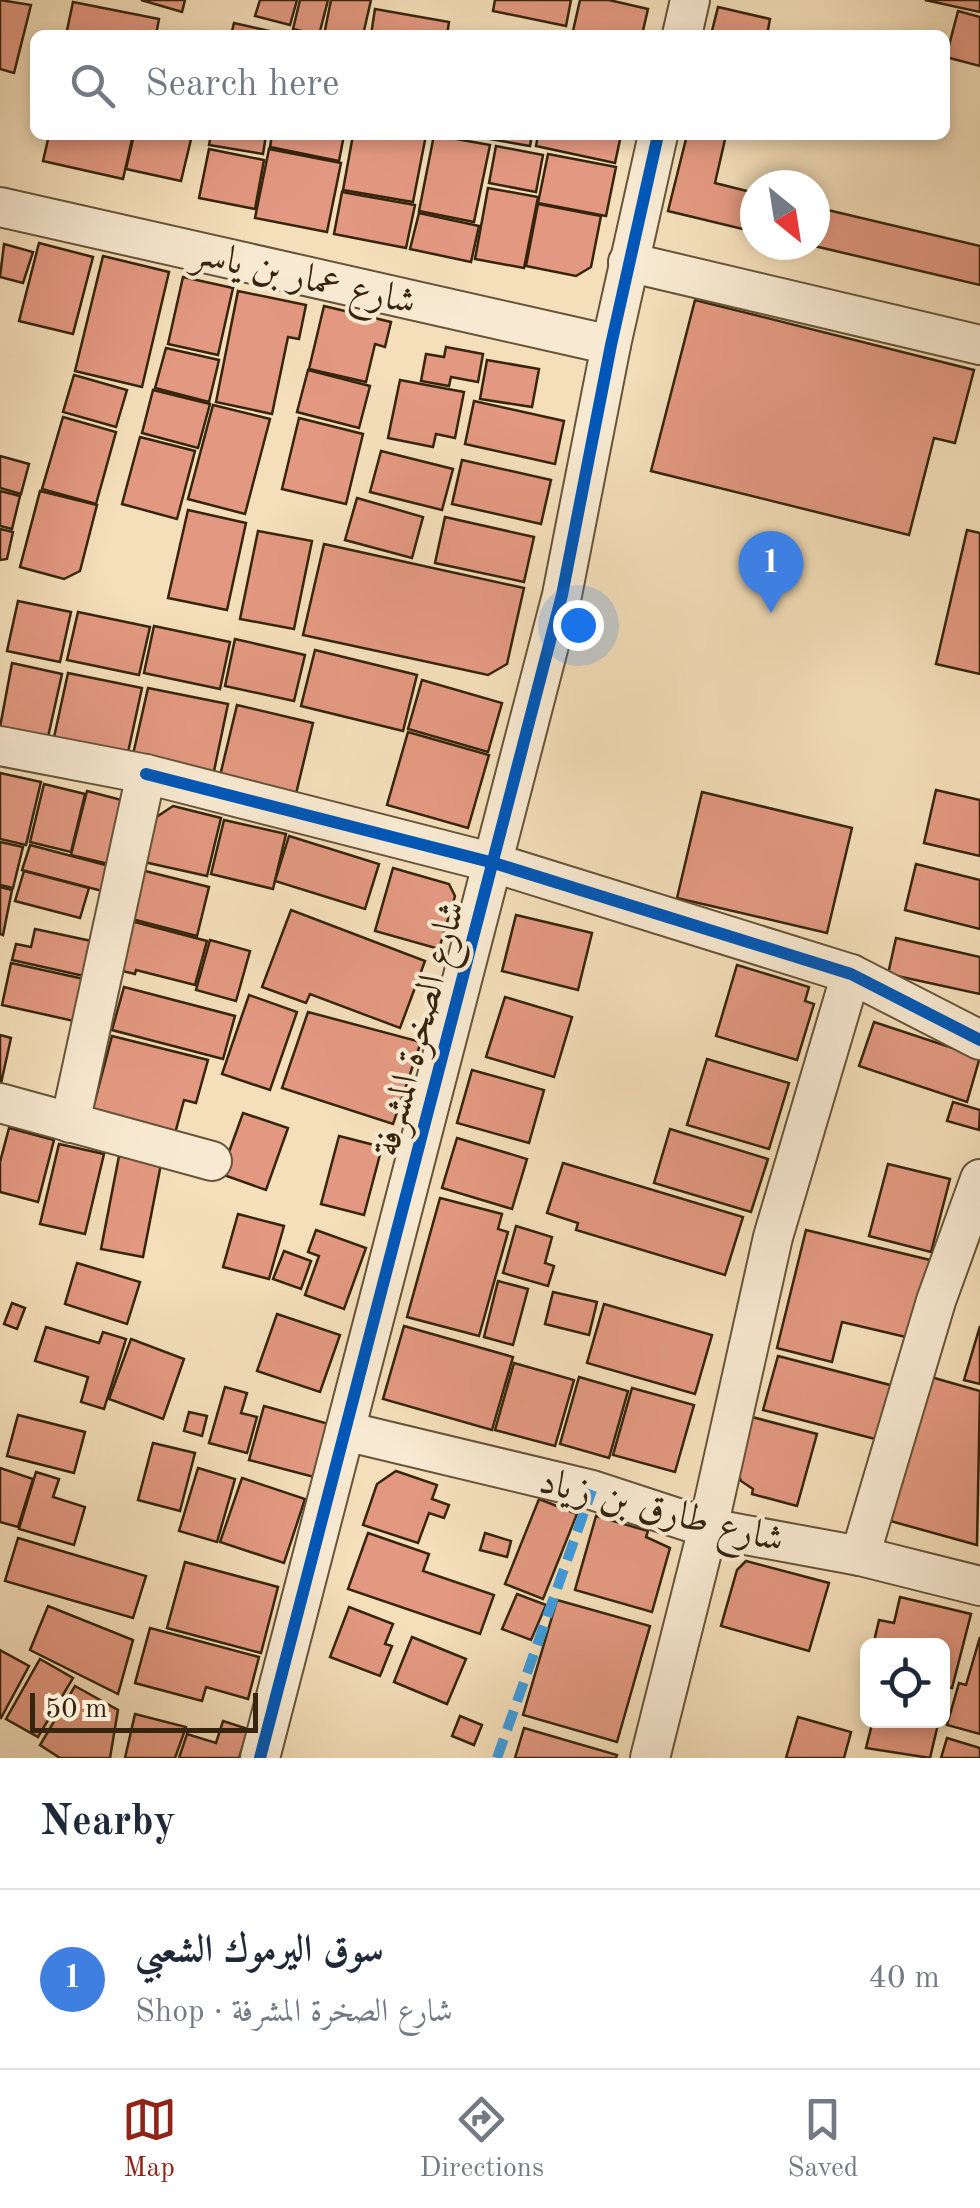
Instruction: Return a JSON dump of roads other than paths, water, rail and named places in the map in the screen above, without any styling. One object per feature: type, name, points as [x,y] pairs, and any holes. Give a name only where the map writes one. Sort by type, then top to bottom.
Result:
[{"type":"street","points":[[683,30],[690,0]]},
{"type":"street","name":"شارع الصخرة المشرفة","points":[[260,1758],[402,1198],[494,863],[562,595],[610,345],[657,140]]},
{"type":"street","name":"شارع عمار بن ياسر","points":[[0,207],[610,345]]},
{"type":"street","points":[[628,262],[980,345]]},
{"type":"street","points":[[0,746],[146,774],[494,863],[851,974],[980,1040]]},
{"type":"street","points":[[70,1123],[146,774]]},
{"type":"street","points":[[650,1758],[708,1528],[772,1237],[851,974]]},
{"type":"street","points":[[0,1103],[212,1161]]},
{"type":"street","points":[[860,1556],[936,1301],[980,1180]]},
{"type":"street","name":"شارع طارق بن زياد","points":[[345,1431],[592,1490],[708,1528],[860,1556],[980,1586]]},
{"type":"place","name":"سوق اليرموك الشعبي","points":[[771,613]]}]
